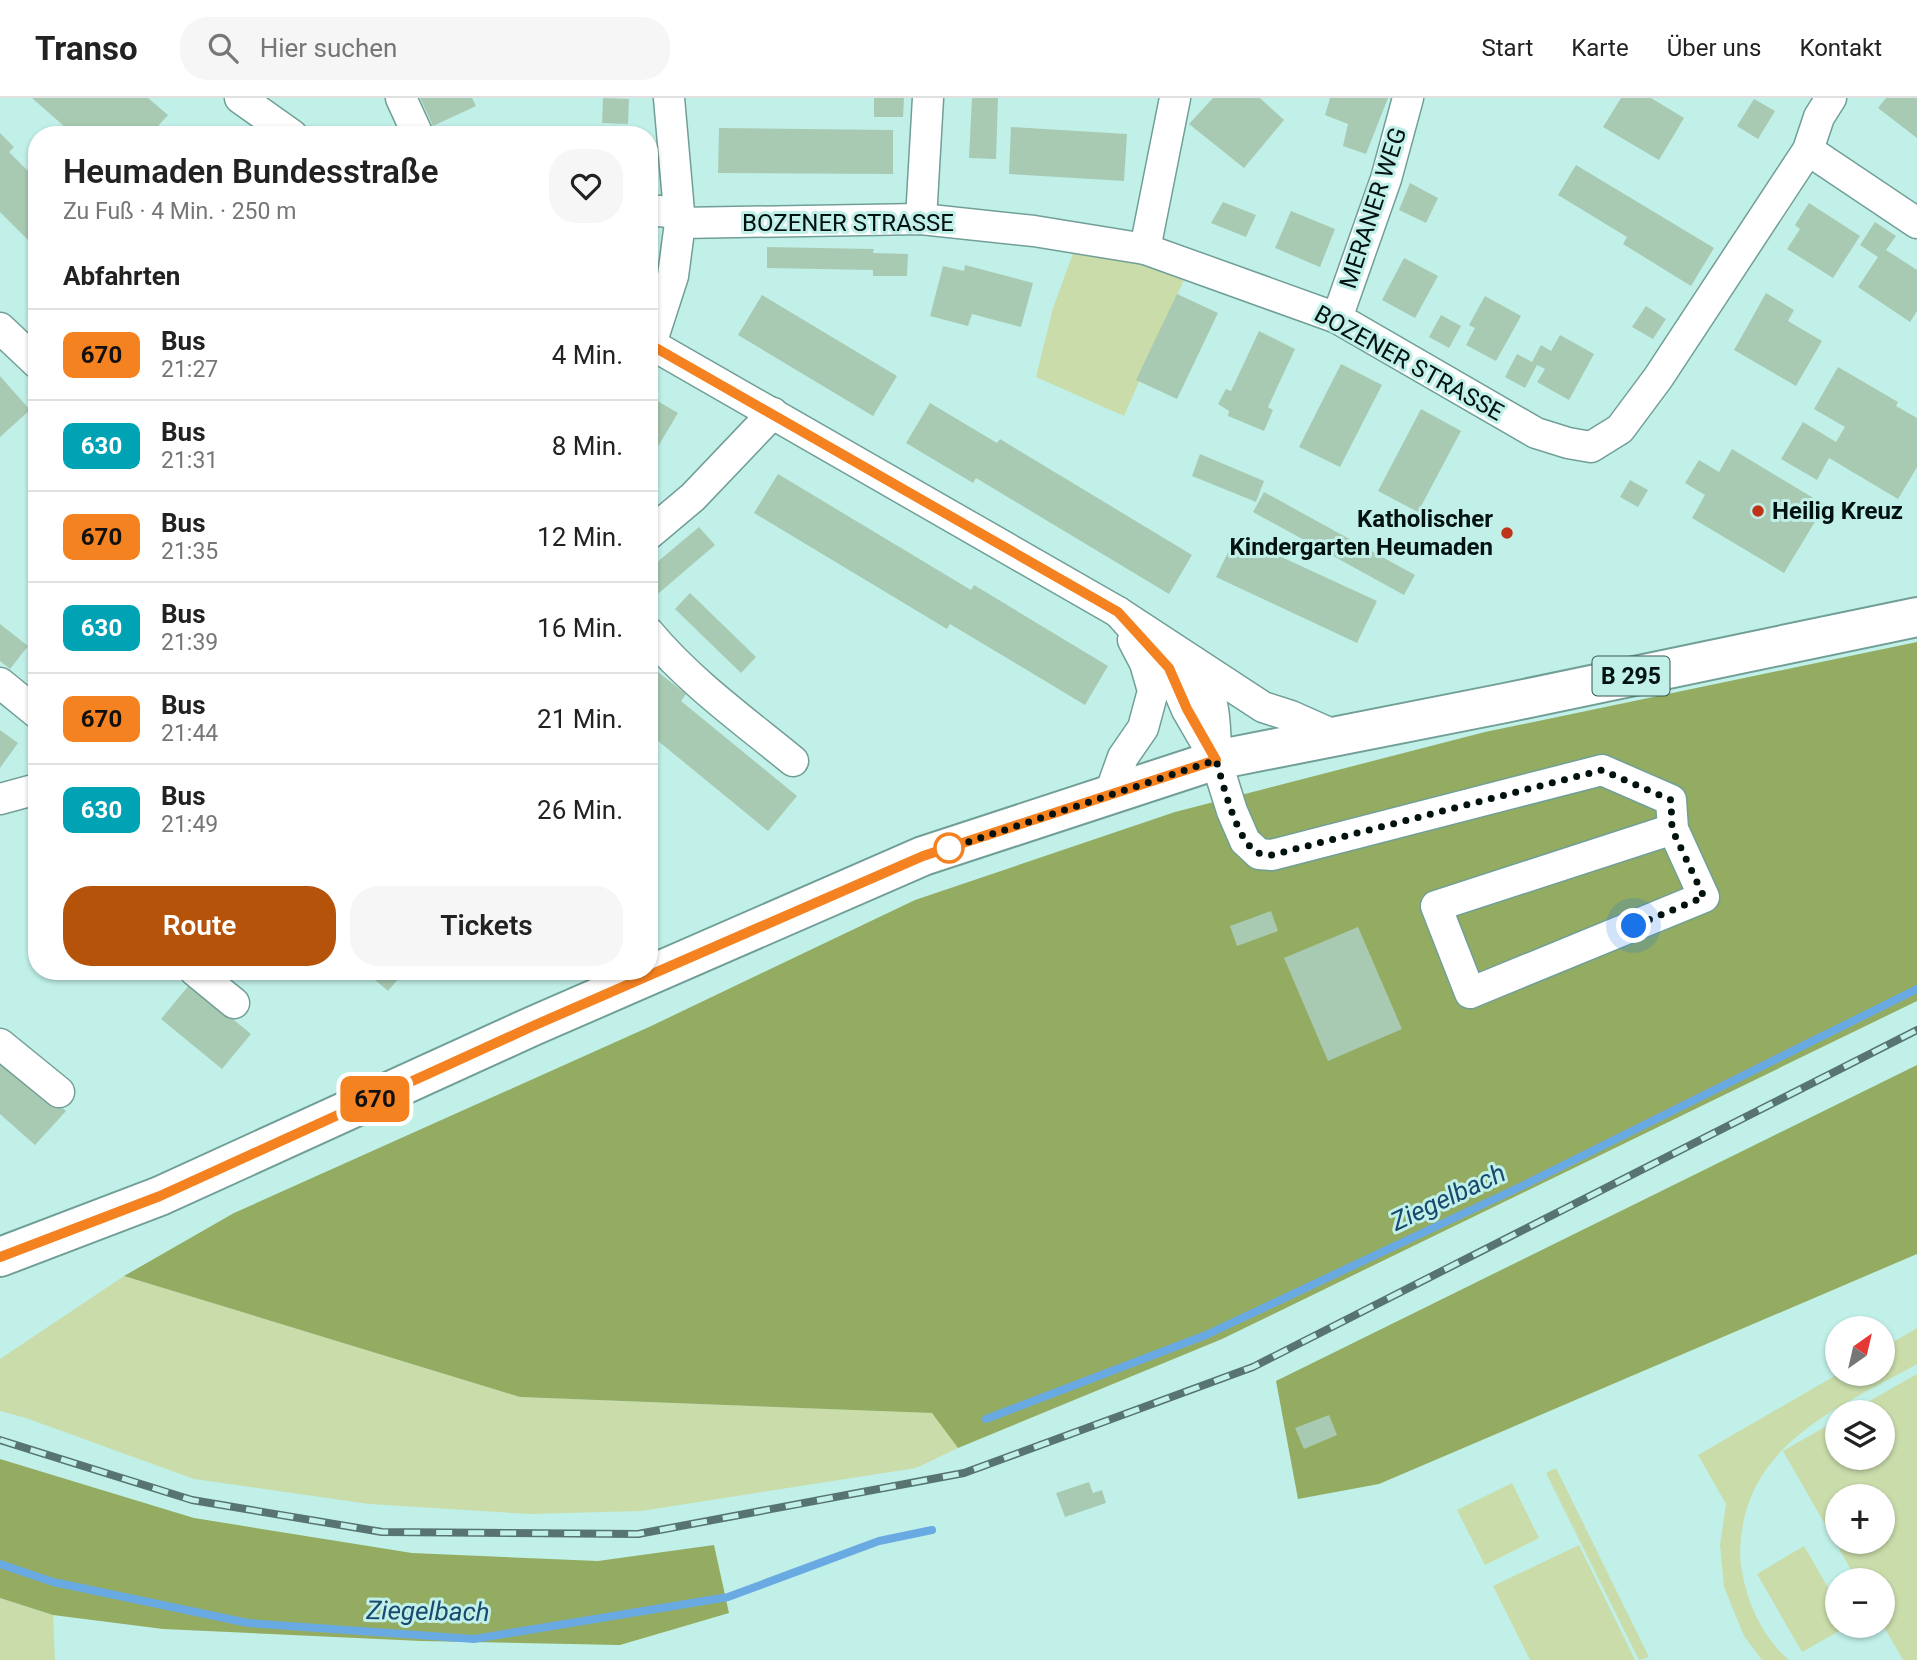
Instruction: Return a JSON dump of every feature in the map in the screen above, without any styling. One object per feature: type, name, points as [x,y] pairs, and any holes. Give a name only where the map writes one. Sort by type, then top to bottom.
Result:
[{"type":"main road","name":"B 295","points":[[658,972],[923,856],[1216,760],[1917,617]]},
{"type":"main road","name":"B 295","points":[[0,1257],[172,1191],[639,980]]},
{"type":"street","points":[[240,98],[279,126]]},
{"type":"street","points":[[401,98],[414,126]]},
{"type":"street","points":[[658,320],[673,276],[679,218],[669,98]]},
{"type":"street","points":[[921,219],[928,98]]},
{"type":"street","points":[[1145,249],[1175,98]]},
{"type":"street","name":"MERANER WEG","points":[[1336,318],[1386,179],[1408,98]]},
{"type":"street","name":"BOZENER STRASSE","points":[[658,212],[679,218],[921,219],[1034,231],[1145,249],[1336,318],[1536,433],[1591,447],[1620,429],[1658,378],[1808,150],[1819,117],[1831,98]]},
{"type":"street","points":[[1808,150],[1917,223]]},
{"type":"street","points":[[0,328],[28,354]]},
{"type":"street","points":[[658,348],[1118,612],[1263,707],[1292,716],[1336,736]]},
{"type":"street","points":[[658,526],[693,496],[774,413]]},
{"type":"street","points":[[1118,612],[1169,668],[1187,709],[1216,760],[1232,811],[1245,841],[1259,854],[1280,853],[1602,770],[1671,800],[1672,829],[1704,897],[1470,993],[1436,906],[1672,829]]},
{"type":"street","points":[[1109,796],[1123,757],[1143,728],[1153,691],[1145,663],[1118,612]]},
{"type":"street","points":[[658,644],[700,685],[793,761]]},
{"type":"street","points":[[1190,658],[1205,681],[1213,702],[1216,760]]},
{"type":"street","points":[[0,683],[28,706]]},
{"type":"street","points":[[0,799],[28,791]]},
{"type":"street","points":[[206,980],[234,1003]]},
{"type":"street","points":[[0,1044],[59,1092]]},
{"type":"green space","points":[[1076,245],[1186,275],[1124,416],[1036,377],[1053,308]]},
{"type":"green space","points":[[1917,642],[1917,1001],[1222,1339],[958,1448],[932,1413],[520,1397],[124,1276],[234,1213],[649,1027],[915,900],[1175,812],[1485,732]]},
{"type":"green space","points":[[1917,1065],[1917,1254],[1379,1484],[1298,1499],[1276,1381]]},
{"type":"green space","points":[[124,1276],[520,1397],[933,1413],[958,1448],[916,1468],[641,1511],[530,1514],[369,1504],[194,1479],[0,1411],[0,1359]]},
{"type":"green space","points":[[1917,1328],[1917,1364],[1895,1376],[1895,1341]]},
{"type":"green space","points":[[1917,1374],[1917,1660],[1903,1660],[1890,1638],[1895,1638],[1895,1568],[1850,1568],[1842,1554],[1895,1554],[1895,1484],[1825,1484],[1825,1524],[1783,1451],[1825,1427],[1825,1470],[1895,1470],[1895,1400],[1871,1400]]},
{"type":"green space","points":[[1825,1382],[1825,1386],[1876,1386],[1851,1400],[1825,1400],[1825,1416],[1787,1445],[1767,1468],[1752,1494],[1743,1524],[1740,1560],[1742,1572],[1758,1620],[1772,1642],[1789,1660],[1762,1660],[1744,1636],[1724,1587],[1720,1545],[1726,1504],[1698,1455]]},
{"type":"green space","points":[[0,1459],[194,1518],[412,1553],[598,1561],[714,1545],[729,1613],[620,1645],[421,1641],[163,1629],[53,1615],[0,1598]]},
{"type":"green space","points":[[1556,1468],[1649,1657],[1639,1660],[1546,1473]]},
{"type":"green space","points":[[1512,1483],[1539,1538],[1485,1565],[1457,1510]]},
{"type":"green space","points":[[1579,1545],[1635,1660],[1530,1660],[1493,1586]]},
{"type":"green space","points":[[1804,1546],[1825,1582],[1827,1638],[1802,1652],[1757,1574]]},
{"type":"green space","points":[[0,1598],[53,1615],[55,1660],[0,1660]]},
{"type":"building","points":[[32,98],[148,98],[168,115],[158,126],[64,126]]},
{"type":"building","points":[[420,98],[472,98],[476,106],[433,126]]},
{"type":"building","points":[[603,98],[629,99],[628,124],[602,123]]},
{"type":"building","points":[[874,98],[904,98],[903,117],[874,117]]},
{"type":"building","points":[[972,98],[998,98],[996,159],[969,158]]},
{"type":"building","points":[[1213,98],[1260,98],[1284,120],[1244,168],[1189,124]]},
{"type":"building","points":[[1330,98],[1388,98],[1366,154],[1343,146],[1348,124],[1325,115]]},
{"type":"building","points":[[1621,98],[1651,98],[1684,118],[1659,160],[1603,127]]},
{"type":"building","points":[[1886,98],[1917,98],[1917,138],[1878,108]]},
{"type":"building","points":[[1754,99],[1775,111],[1758,139],[1737,126]]},
{"type":"building","points":[[1011,127],[1127,134],[1124,181],[1009,174]]},
{"type":"building","points":[[719,128],[893,130],[893,174],[718,173]]},
{"type":"building","points":[[0,133],[14,147],[9,152],[28,171],[28,240],[0,212]]},
{"type":"building","points":[[1576,165],[1714,248],[1691,286],[1623,244],[1627,237],[1558,195]]},
{"type":"building","points":[[1410,183],[1438,198],[1426,223],[1399,210]]},
{"type":"building","points":[[1223,202],[1256,215],[1246,237],[1211,223]]},
{"type":"building","points":[[1809,203],[1860,236],[1833,278],[1787,249],[1800,229],[1795,225]]},
{"type":"building","points":[[1291,211],[1335,229],[1320,267],[1275,248]]},
{"type":"building","points":[[1875,222],[1896,236],[1886,250],[1917,270],[1917,311],[1910,322],[1858,287],[1878,257],[1860,245]]},
{"type":"building","points":[[767,247],[874,249],[873,253],[908,254],[907,276],[873,276],[873,270],[767,268]]},
{"type":"building","points":[[1404,258],[1438,276],[1415,318],[1382,300]]},
{"type":"building","points":[[965,265],[1033,283],[1021,327],[972,314],[968,326],[930,316],[943,266],[964,271]]},
{"type":"building","points":[[1766,293],[1794,310],[1788,321],[1822,341],[1796,386],[1734,350]]},
{"type":"building","points":[[1177,294],[1218,313],[1177,399],[1136,380]]},
{"type":"building","points":[[762,295],[897,376],[873,416],[738,335]]},
{"type":"building","points":[[1485,296],[1521,316],[1496,361],[1466,345],[1475,328],[1469,325]]},
{"type":"building","points":[[1646,306],[1666,319],[1653,339],[1632,327]]},
{"type":"building","points":[[1441,315],[1461,326],[1449,348],[1429,337]]},
{"type":"building","points":[[1259,331],[1295,349],[1268,407],[1273,410],[1264,431],[1228,416],[1229,411],[1218,404],[1226,389],[1231,391]]},
{"type":"building","points":[[1560,335],[1594,354],[1569,400],[1537,382],[1545,369],[1537,365],[1525,388],[1505,377],[1517,354],[1532,362],[1541,345],[1551,351]]},
{"type":"building","points":[[1341,364],[1382,385],[1340,467],[1299,447]]},
{"type":"building","points":[[1838,367],[1898,402],[1896,406],[1917,418],[1917,467],[1898,499],[1829,458],[1817,480],[1781,459],[1803,422],[1836,442],[1845,427],[1814,409]]},
{"type":"building","points":[[0,376],[28,408],[28,412],[0,437]]},
{"type":"building","points":[[658,401],[678,413],[658,447]]},
{"type":"building","points":[[930,403],[997,443],[1000,439],[1192,555],[1169,594],[976,478],[973,483],[906,443]]},
{"type":"building","points":[[1421,409],[1461,431],[1418,512],[1378,491]]},
{"type":"building","name":"Heilig Kreuz","points":[[1732,449],[1825,505],[1784,573],[1692,518],[1705,495],[1685,483],[1699,460],[1719,472]]},
{"type":"building","points":[[1200,454],[1264,481],[1256,502],[1192,476]]},
{"type":"building","points":[[778,474],[971,590],[974,585],[1108,666],[1085,705],[950,624],[947,629],[754,513]]},
{"type":"building","points":[[1630,480],[1648,490],[1638,507],[1620,497]]},
{"type":"building","points":[[1264,492],[1415,575],[1404,595],[1253,512]]},
{"type":"building","points":[[699,527],[715,545],[658,594],[658,561]]},
{"type":"building","points":[[1236,536],[1377,601],[1357,643],[1216,577]]},
{"type":"building","points":[[690,593],[756,657],[741,673],[675,609]]},
{"type":"building","points":[[0,624],[28,646],[10,669],[0,661]]},
{"type":"building","points":[[658,672],[686,694],[681,701],[797,796],[768,831],[658,741]]},
{"type":"building","points":[[0,730],[18,743],[0,768]]},
{"type":"building","points":[[1271,911],[1278,931],[1237,946],[1230,926]]},
{"type":"building","points":[[1358,927],[1402,1029],[1328,1061],[1284,958]]},
{"type":"building","points":[[375,980],[397,980],[388,991]]},
{"type":"building","points":[[190,984],[251,1034],[222,1069],[161,1019]]},
{"type":"building","points":[[0,1052],[66,1111],[35,1145],[0,1114]]},
{"type":"building","points":[[1329,1415],[1337,1435],[1304,1449],[1295,1428]]},
{"type":"building","points":[[1089,1482],[1093,1493],[1102,1490],[1106,1503],[1065,1517],[1056,1493]]},
{"type":"waterway","name":"Ziegelbach","points":[[986,1419],[1206,1335],[1522,1186],[1917,989]]},
{"type":"waterway","name":"Ziegelbach","points":[[0,1564],[53,1582],[248,1623],[474,1639],[728,1597],[879,1541],[932,1530]]},
{"type":"railway","points":[[0,1440],[192,1500],[382,1532],[638,1534],[964,1473],[1253,1367],[1917,1030]]},
{"type":"bus line","name":"670","points":[[658,349],[1118,612],[1169,668],[1187,709],[1216,760],[923,856],[658,972]]},
{"type":"bus line","name":"670","points":[[0,1257],[160,1196],[639,980]]},
{"type":"place","name":"Heilig Kreuz","points":[[1758,511]]},
{"type":"place","name":"Katholischer Kindergarten Heumaden","points":[[1507,533]]},
{"type":"route","points":[[949,848],[947,849],[1216,760],[1232,811],[1245,841],[1259,854],[1272,855],[1602,770],[1671,800],[1672,829],[1704,897],[1634,926]]}]
